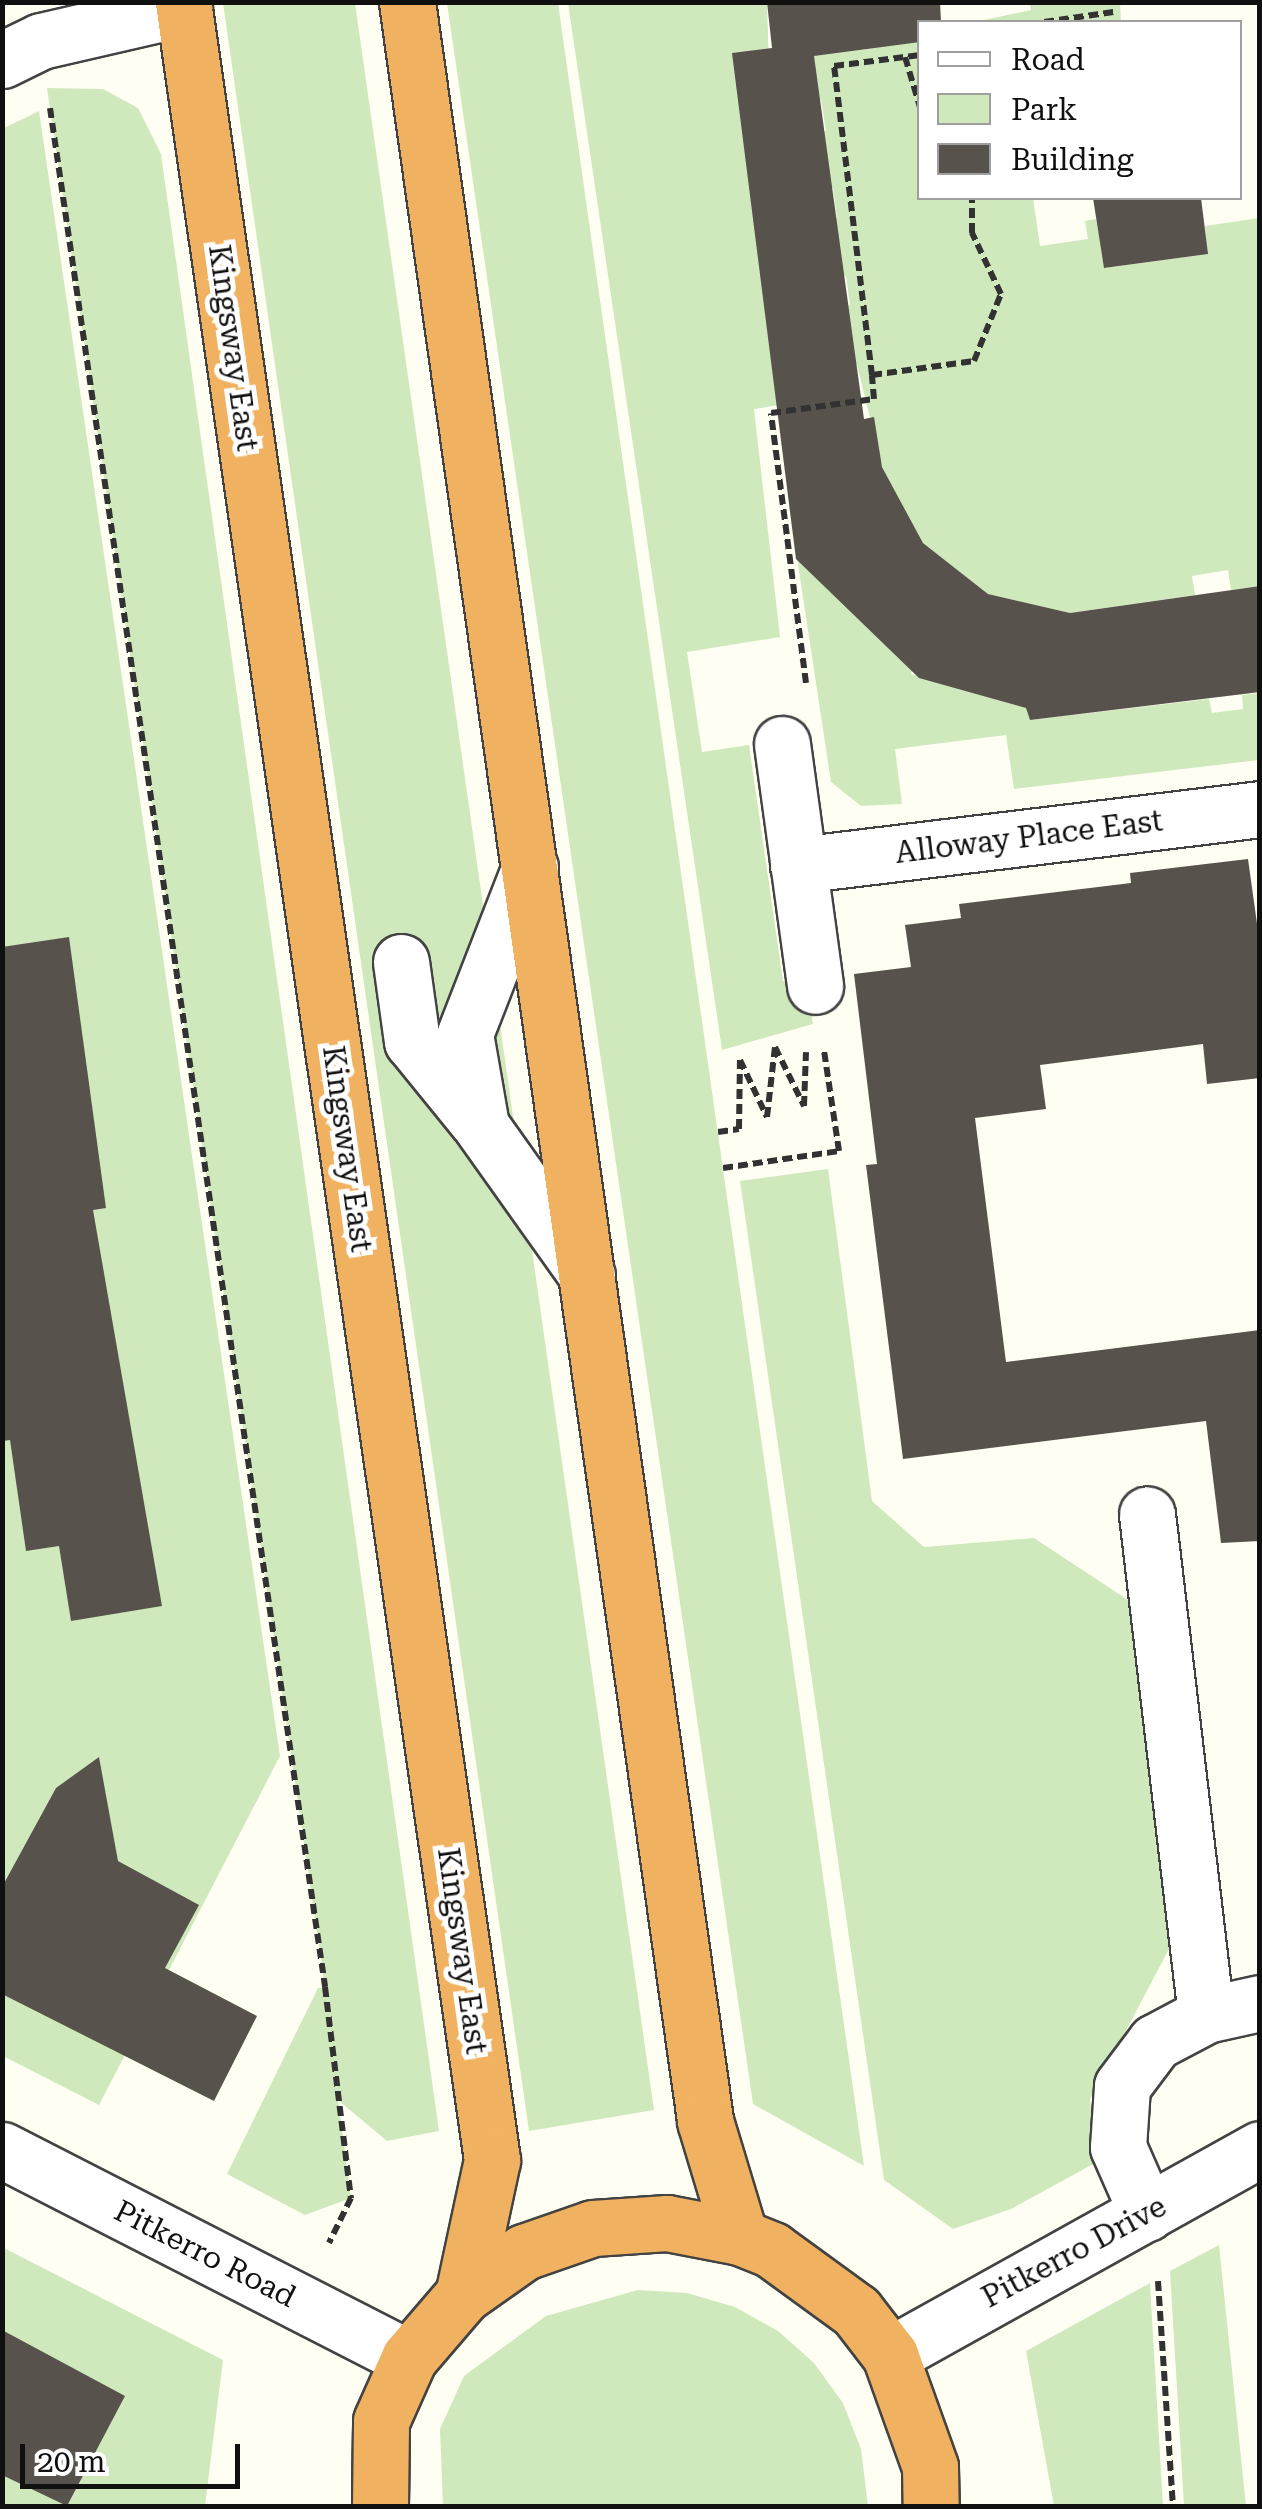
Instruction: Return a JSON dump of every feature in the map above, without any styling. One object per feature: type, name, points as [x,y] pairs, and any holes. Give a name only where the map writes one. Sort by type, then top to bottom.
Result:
[{"type":"highway","points":[[407,2],[705,2121],[740,2237]]},
{"type":"highway","name":"Kingsway East","points":[[184,5],[492,2160],[463,2295]]},
{"type":"highway","name":"Kingsway East","points":[[380,2506],[382,2421],[409,2358],[463,2295],[524,2252],[594,2228],[667,2223],[740,2237],[772,2250],[856,2311],[890,2354],[930,2467],[930,2506]]},
{"type":"street","points":[[22,50],[184,5]]},
{"type":"street","points":[[782,744],[819,1012]]},
{"type":"street","name":"Alloway Place East","points":[[798,865],[1260,809]]},
{"type":"street","points":[[480,1126],[465,1034],[530,867]]},
{"type":"street","points":[[402,962],[412,1041],[480,1126],[587,1275]]},
{"type":"street","points":[[1147,1514],[1206,2015]]},
{"type":"street","points":[[1152,2239],[1118,2147],[1122,2086],[1156,2042],[1206,2015],[1260,2002]]},
{"type":"street","name":"Pitkerro Drive","points":[[890,2354],[1152,2239],[1260,2149]]},
{"type":"street","name":"Pitkerro Road","points":[[2,2150],[409,2358]]},
{"type":"path","points":[[1058,20],[1113,12]]},
{"type":"path","points":[[22,50],[351,2198],[300,2302]]},
{"type":"path","points":[[782,744],[814,740],[772,413],[874,399],[834,66],[917,55]]},
{"type":"path","points":[[904,57],[917,98]]},
{"type":"path","points":[[872,375],[974,361],[1000,294],[972,233],[972,200]]},
{"type":"path","points":[[718,1132],[739,1129],[740,1060],[767,1118],[775,1047],[804,1106],[806,1040],[819,1012]]},
{"type":"path","points":[[723,1168],[839,1151],[819,1012]]},
{"type":"path","points":[[1152,2239],[1173,2506]]},
{"type":"green space","points":[[223,3],[355,3],[654,2110],[529,2131]]},
{"type":"green space","points":[[447,3],[558,3],[864,2166],[753,2104]]},
{"type":"green space","points":[[568,3],[767,3],[779,405],[754,409],[780,637],[687,652],[702,752],[749,745],[783,981],[805,979],[813,1024],[722,1050]]},
{"type":"green space","points":[[1030,3],[1120,3],[1121,20],[984,20],[1031,10]]},
{"type":"green space","points":[[917,35],[917,200],[1033,200],[1040,246],[1088,239],[1085,221],[1096,219],[1105,268],[1207,254],[1205,226],[1259,218],[1259,586],[1231,590],[1228,570],[1192,576],[1195,595],[1070,613],[988,594],[923,543],[882,467],[857,365],[848,366],[840,308],[850,305],[846,276],[837,276],[829,220],[837,218],[833,188],[825,188],[817,133],[826,131],[821,100],[813,100],[805,44],[863,50]]},
{"type":"green space","points":[[47,88],[103,89],[138,108],[161,154],[439,2131],[387,2141],[338,2100],[351,2198],[305,2215],[227,2174],[318,1988],[325,1987]]},
{"type":"green space","points":[[39,111],[280,1756],[99,2105],[3,2056],[2,129]]},
{"type":"green space","points":[[789,505],[830,577],[915,664],[911,674],[1026,708],[1030,720],[1209,699],[1212,713],[1243,709],[1242,695],[1259,693],[1259,760],[1014,789],[1006,735],[895,749],[902,804],[861,806],[831,782]]},
{"type":"green space","points":[[828,1169],[872,1501],[924,1547],[1034,1538],[1128,1600],[1170,1947],[1090,2099],[1095,2163],[1011,2209],[953,2229],[884,2180],[740,1181]]},
{"type":"green space","points":[[1219,2245],[1246,2506],[1184,2506],[1170,2271]]},
{"type":"green space","points":[[2,2247],[223,2360],[205,2506],[3,2506]]},
{"type":"green space","points":[[1150,2283],[1163,2506],[1054,2506],[1026,2351]]},
{"type":"green space","points":[[638,2290],[687,2293],[735,2307],[778,2331],[814,2363],[843,2403],[861,2449],[868,2506],[443,2506],[440,2429],[464,2376],[546,2316]]},
{"type":"building","points":[[767,2],[940,2],[941,20],[917,20],[917,42],[814,56],[864,419],[874,417],[882,467],[923,543],[988,594],[1070,613],[1260,586],[1260,692],[1030,720],[1026,708],[919,678],[796,559],[732,53],[772,48]]},
{"type":"building","points":[[1093,200],[1201,200],[1208,254],[1104,268]]},
{"type":"building","points":[[1248,859],[1260,945],[1260,1078],[1207,1084],[1203,1044],[1040,1065],[1046,1109],[975,1118],[1006,1362],[1260,1330],[1260,1541],[1221,1543],[1206,1421],[903,1459],[866,1165],[877,1164],[854,974],[911,967],[905,925],[961,918],[959,904],[1131,883],[1130,873]]},
{"type":"building","points":[[69,937],[106,1208],[93,1210],[162,1606],[71,1621],[59,1546],[26,1551],[10,1440],[3,1441],[2,1362],[2,947]]},
{"type":"building","points":[[99,1757],[118,1861],[199,1905],[165,1968],[257,2016],[214,2101],[2,1994],[2,1887],[56,1788]]},
{"type":"building","points":[[2,2330],[125,2396],[67,2506],[2,2475]]}]
